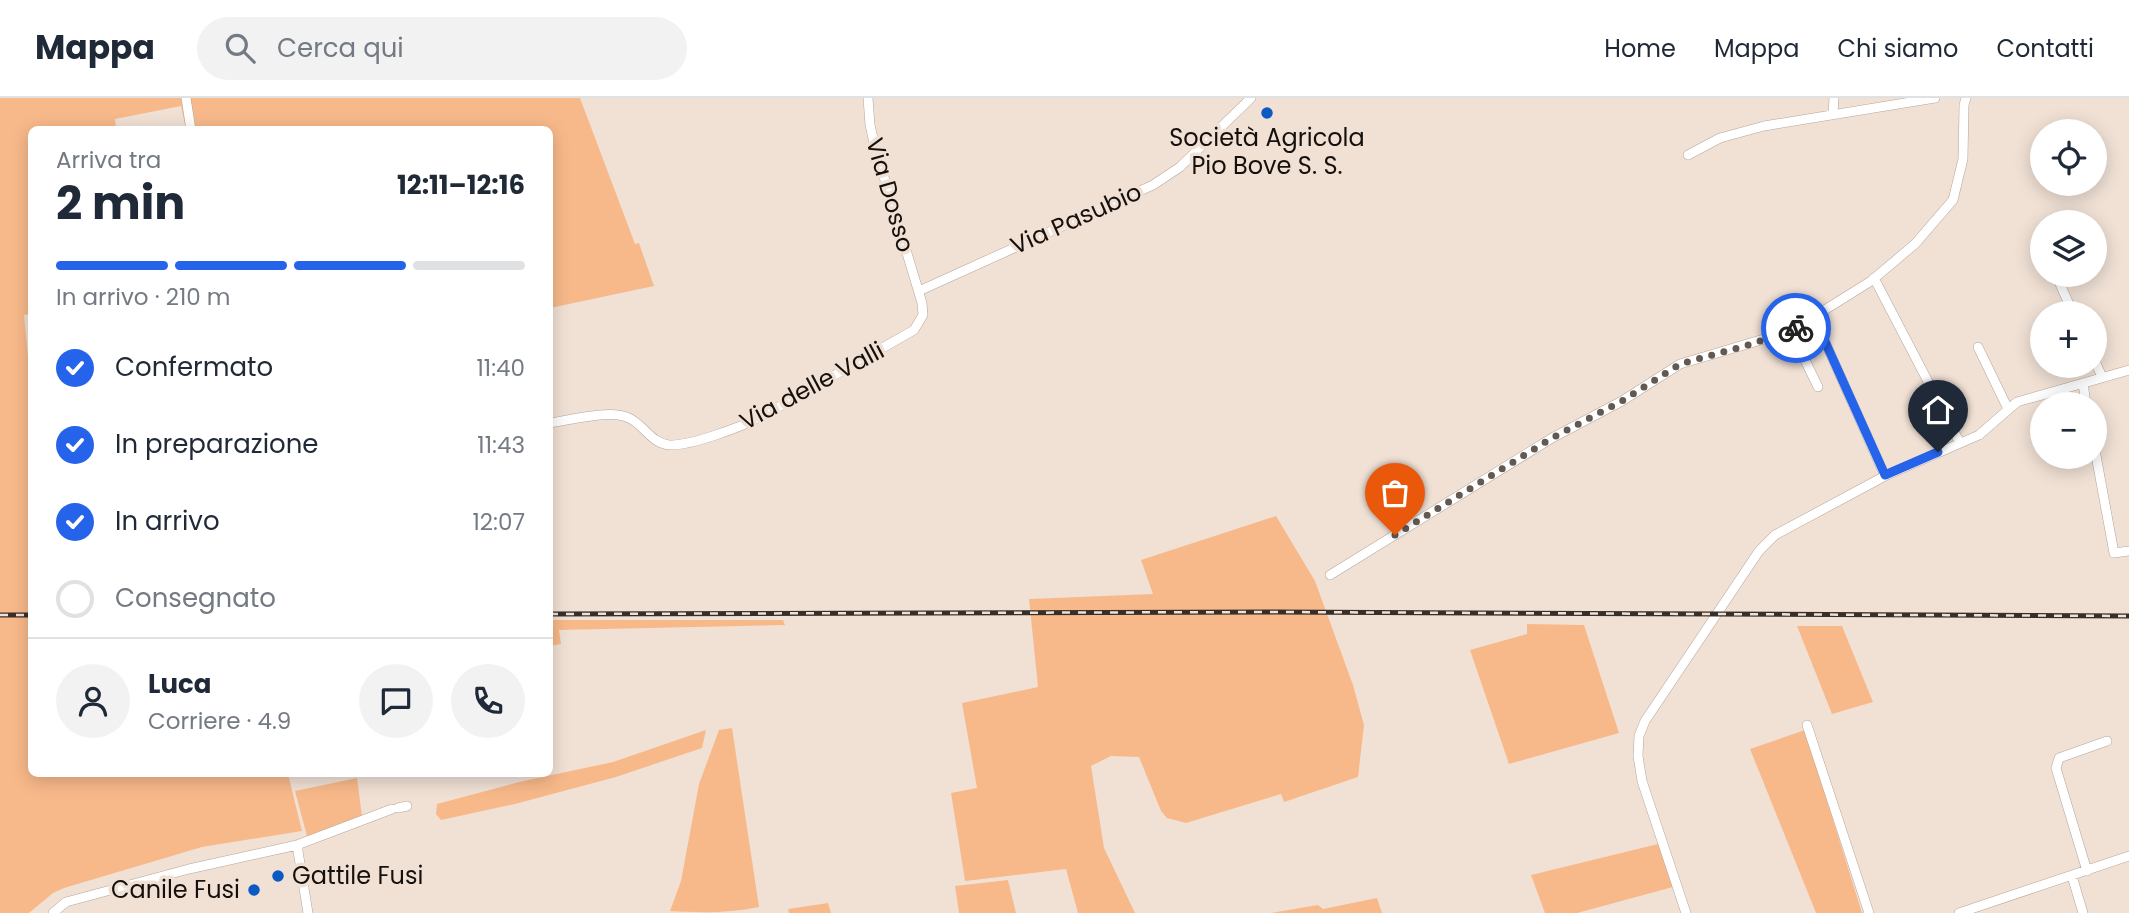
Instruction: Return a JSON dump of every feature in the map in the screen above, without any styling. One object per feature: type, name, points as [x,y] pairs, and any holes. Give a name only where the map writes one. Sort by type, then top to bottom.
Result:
[{"type":"street","points":[[186,98],[190,126]]},
{"type":"street","name":"Via Dosso","points":[[868,98],[875,147],[919,290]]},
{"type":"street","name":"Via Pasubio","points":[[919,290],[1153,184],[1180,167],[1251,98]]},
{"type":"street","points":[[1833,113],[1834,98]]},
{"type":"street","points":[[1688,155],[1732,134],[1833,113],[1935,98]]},
{"type":"street","points":[[1330,575],[1552,438],[1622,401],[1680,364],[1791,331],[1874,278],[1915,244],[1953,200],[1963,159],[1966,98]]},
{"type":"street","points":[[1874,278],[1960,443]]},
{"type":"street","name":"Via delle Valli","points":[[553,423],[621,415],[637,422],[652,438],[669,445],[743,425],[761,418],[914,330],[923,315],[919,290]]},
{"type":"street","points":[[1814,317],[1885,475]]},
{"type":"street","points":[[1791,331],[1818,387]]},
{"type":"street","points":[[1978,346],[2008,409]]},
{"type":"street","points":[[2107,376],[2129,370]]},
{"type":"street","points":[[1686,913],[1642,781],[1638,756],[1639,736],[1645,722],[1765,542],[1885,475],[1960,443],[1989,427],[2008,409],[2026,398],[2099,378]]},
{"type":"street","points":[[2083,383],[2084,392]]},
{"type":"street","points":[[2099,469],[2114,553],[2129,551]]},
{"type":"street","points":[[1807,725],[1869,913]]},
{"type":"street","points":[[2087,871],[2056,768],[2059,758],[2107,741]]},
{"type":"street","points":[[53,913],[66,902],[189,869],[297,845],[396,809]]},
{"type":"street","points":[[297,845],[309,913]]},
{"type":"street","points":[[1959,913],[1987,909],[2129,856]]},
{"type":"street","points":[[2072,877],[2083,913]]},
{"type":"shaded area","points":[[0,98],[580,98],[635,244],[639,243],[654,286],[553,307],[553,126],[185,126],[181,106],[115,119],[116,126],[28,126],[28,314],[24,315],[28,356],[28,777],[289,777],[302,831],[202,847],[64,888],[53,893],[29,913],[0,913]]},
{"type":"shaded area","points":[[1276,516],[1315,581],[1353,685],[1364,725],[1358,777],[1284,802],[1281,794],[1186,823],[1167,818],[1161,811],[1139,757],[1111,756],[1091,766],[1104,848],[1135,913],[1078,913],[1066,869],[965,881],[951,793],[977,788],[962,703],[1038,687],[1029,599],[1153,594],[1141,560]]},
{"type":"shaded area","points":[[553,620],[783,620],[785,625],[559,630],[561,644],[553,645]]},
{"type":"shaded area","points":[[1527,624],[1584,625],[1619,733],[1509,764],[1470,650],[1527,634]]},
{"type":"shaded area","points":[[1797,626],[1842,626],[1873,702],[1832,714]]},
{"type":"shaded area","points":[[732,728],[759,907],[715,912],[670,911],[681,881],[699,784],[719,730]]},
{"type":"shaded area","points":[[706,730],[702,748],[616,777],[515,804],[441,820],[436,814],[437,804],[519,782],[553,777],[553,775],[613,762]]},
{"type":"shaded area","points":[[1805,730],[1862,913],[1816,913],[1750,749]]},
{"type":"shaded area","points":[[357,778],[362,816],[307,836],[295,791]]},
{"type":"shaded area","points":[[1658,844],[1673,887],[1577,913],[1545,913],[1531,875]]},
{"type":"shaded area","points":[[1008,880],[1016,913],[959,913],[955,886]]},
{"type":"shaded area","points":[[1377,898],[1382,913],[1271,913],[1318,905],[1323,909]]},
{"type":"shaded area","points":[[828,903],[831,913],[789,913],[788,909]]},
{"type":"railway","points":[[553,614],[1276,612],[2129,616]]},
{"type":"railway","points":[[0,615],[28,615]]},
{"type":"way so far","points":[[1395,535],[1552,438],[1622,401],[1680,364],[1752,344],[1796,328]]},
{"type":"place","name":"Società Agricola Pio Bove S. S.","points":[[1267,113]]},
{"type":"place","name":"Gattile Fusi","points":[[278,876]]},
{"type":"place","name":"Canile Fusi","points":[[254,890]]},
{"type":"route","points":[[1796,328],[1814,317],[1885,475],[1938,452]]}]
